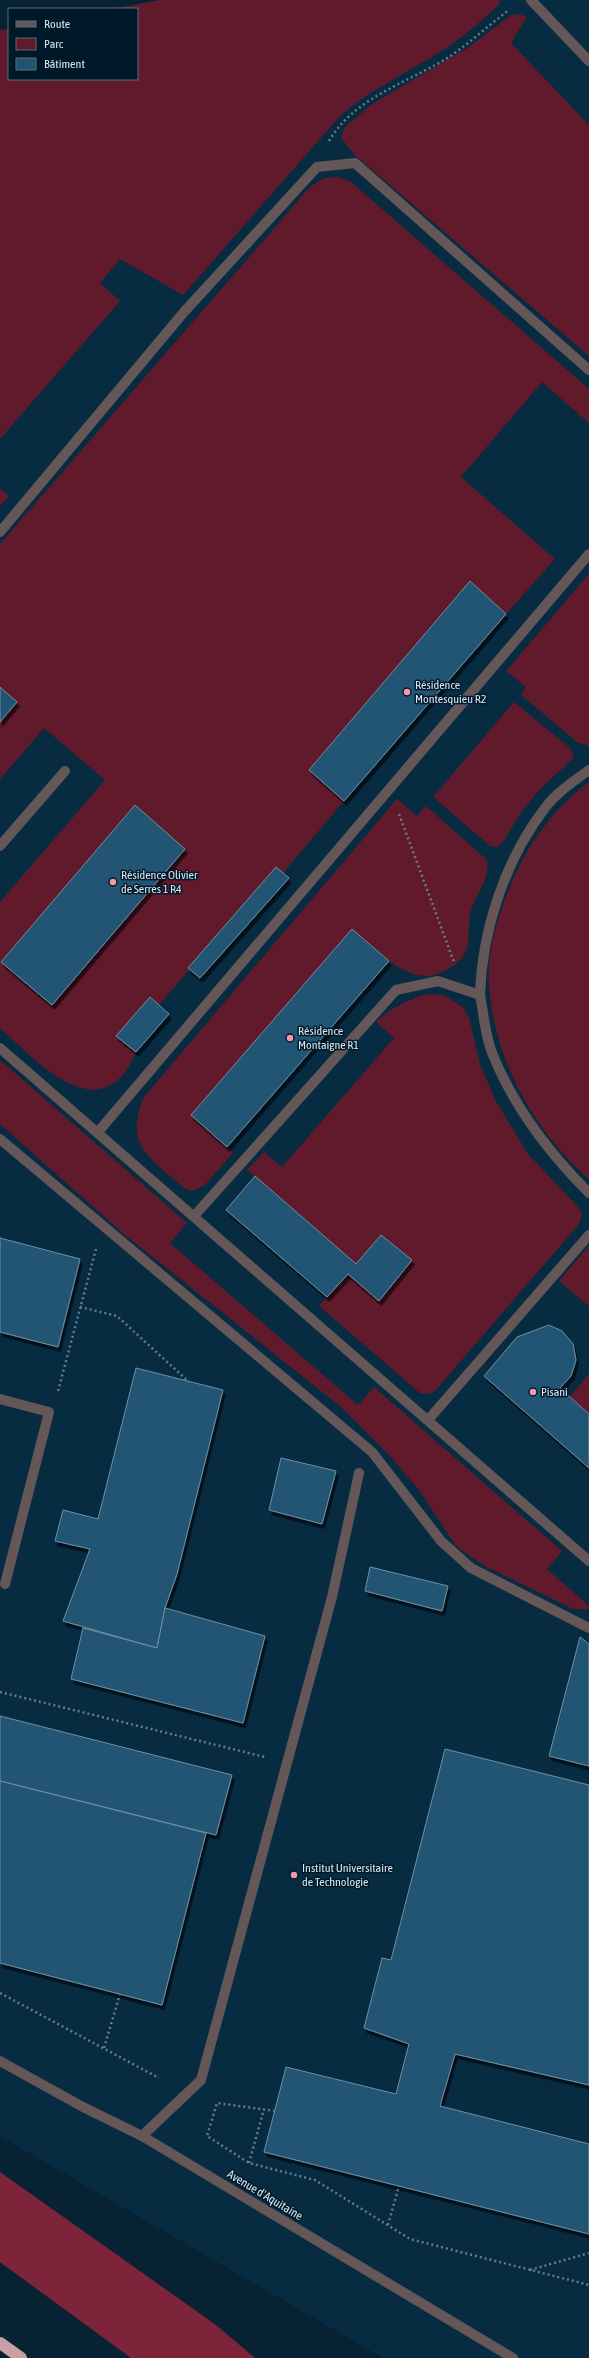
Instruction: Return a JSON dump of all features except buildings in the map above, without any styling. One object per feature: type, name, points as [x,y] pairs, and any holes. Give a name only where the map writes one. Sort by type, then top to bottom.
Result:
[{"type":"highway","points":[[0,2343],[21,2358]]},
{"type":"street","points":[[533,2],[589,61]]},
{"type":"street","points":[[0,532],[184,312],[317,166],[355,163],[589,370]]},
{"type":"street","points":[[98,1132],[589,554]]},
{"type":"street","points":[[589,770],[575,780],[545,807],[522,845],[500,891],[486,938],[480,996],[492,1054],[516,1102],[543,1141],[589,1193]]},
{"type":"street","points":[[0,846],[65,771]]},
{"type":"street","points":[[195,1215],[396,990],[438,981],[480,996]]},
{"type":"street","points":[[0,1048],[195,1215],[589,1561]]},
{"type":"street","points":[[0,1139],[105,1229],[372,1452],[441,1541],[471,1568],[589,1628]]},
{"type":"street","points":[[428,1420],[589,1235]]},
{"type":"street","points":[[0,1399],[49,1412],[5,1584]]},
{"type":"street","points":[[142,2136],[201,2080],[258,1864],[332,1597],[359,1473]]},
{"type":"street","name":"Avenue d'Aquitaine","points":[[0,2061],[83,2107],[142,2136],[513,2358]]},
{"type":"path","points":[[317,166],[330,139],[359,108],[379,94],[451,56],[511,8],[533,2]]},
{"type":"path","points":[[389,789],[466,992]]},
{"type":"path","points":[[49,1412],[56,1400],[94,1252],[105,1229]]},
{"type":"path","points":[[80,1307],[117,1316],[189,1382]]},
{"type":"path","points":[[0,1692],[287,1762]]},
{"type":"path","points":[[0,1993],[159,2078]]},
{"type":"path","points":[[104,2048],[120,1994]]},
{"type":"path","points":[[275,2111],[217,2103],[207,2136],[249,2163],[314,2180],[410,2239],[589,2285]]},
{"type":"path","points":[[249,2163],[264,2109]]},
{"type":"path","points":[[388,2225],[399,2186]]},
{"type":"path","points":[[530,2270],[589,2253]]},
{"type":"shaded area","points":[[160,0],[589,0],[589,2358],[383,2358],[0,2136],[0,30],[8,29],[8,80],[138,80],[138,8],[117,8]]},
{"type":"shaded area","points":[[0,2172],[216,2325],[255,2358],[131,2358],[0,2262]]},
{"type":"green space","points":[[160,0],[498,0],[501,2],[454,43],[378,88],[340,116],[183,295],[120,259],[100,283],[120,301],[0,439],[0,30],[8,29],[8,80],[138,80],[138,8],[117,8]]},
{"type":"green space","points":[[519,14],[527,17],[511,43],[589,125],[589,356],[355,155],[341,138],[344,128],[372,104],[469,47],[511,15]]},
{"type":"green space","points":[[338,177],[351,182],[589,389],[589,423],[542,382],[461,477],[555,559],[506,614],[469,582],[309,770],[344,801],[283,873],[276,867],[189,967],[190,969],[159,1005],[150,997],[117,1036],[136,1052],[122,1076],[107,1087],[91,1089],[74,1085],[57,1077],[41,1065],[0,1028],[0,902],[105,780],[44,728],[0,779],[0,722],[17,702],[0,687],[0,544],[310,187],[324,178]],"holes":[[[135,806],[185,849],[52,1005],[1,962]]]},
{"type":"green space","points":[[0,489],[9,496],[0,506]]},
{"type":"green space","points":[[589,574],[589,746],[577,742],[521,695],[526,687],[506,671]]},
{"type":"green space","points":[[514,702],[570,748],[574,758],[541,788],[522,811],[503,842],[497,847],[490,846],[433,797]]},
{"type":"green space","points":[[589,782],[589,1179],[569,1160],[534,1116],[508,1066],[492,1013],[489,985],[489,959],[494,933],[502,908],[511,884],[525,855],[553,816],[576,792]]},
{"type":"green space","points":[[397,799],[417,816],[426,806],[487,860],[487,874],[470,915],[466,951],[458,962],[446,970],[433,975],[420,976],[395,965],[352,930],[191,1115],[233,1153],[205,1185],[192,1191],[184,1188],[151,1159],[139,1140],[137,1128],[138,1114],[144,1097]]},
{"type":"green space","points":[[428,994],[444,995],[464,1008],[469,1018],[480,1064],[495,1100],[528,1154],[577,1206],[582,1214],[579,1224],[435,1391],[430,1394],[420,1393],[319,1306],[348,1274],[379,1301],[412,1260],[381,1235],[356,1264],[247,1170],[264,1152],[282,1167],[394,1038],[376,1022],[388,1012],[400,1005]]},
{"type":"green space","points":[[0,1060],[187,1223],[170,1243],[358,1405],[374,1387],[562,1551],[547,1569],[589,1606],[589,1609],[573,1609],[483,1565],[456,1546],[419,1490],[390,1456],[341,1407],[124,1234],[0,1124]]},
{"type":"green space","points":[[589,1246],[589,1306],[559,1281]]},
{"type":"green space","points":[[589,1374],[589,1414],[570,1397]]},
{"type":"place","name":"Résidence Montesquieu R2","points":[[407,692]]},
{"type":"place","name":"Résidence Olivier de Serres 1 R4","points":[[113,882]]},
{"type":"place","name":"Résidence Montaigne R1","points":[[290,1038]]},
{"type":"place","name":"Pisani","points":[[533,1392]]},
{"type":"place","name":"Institut Universitaire de Technologie","points":[[294,1875]]}]
